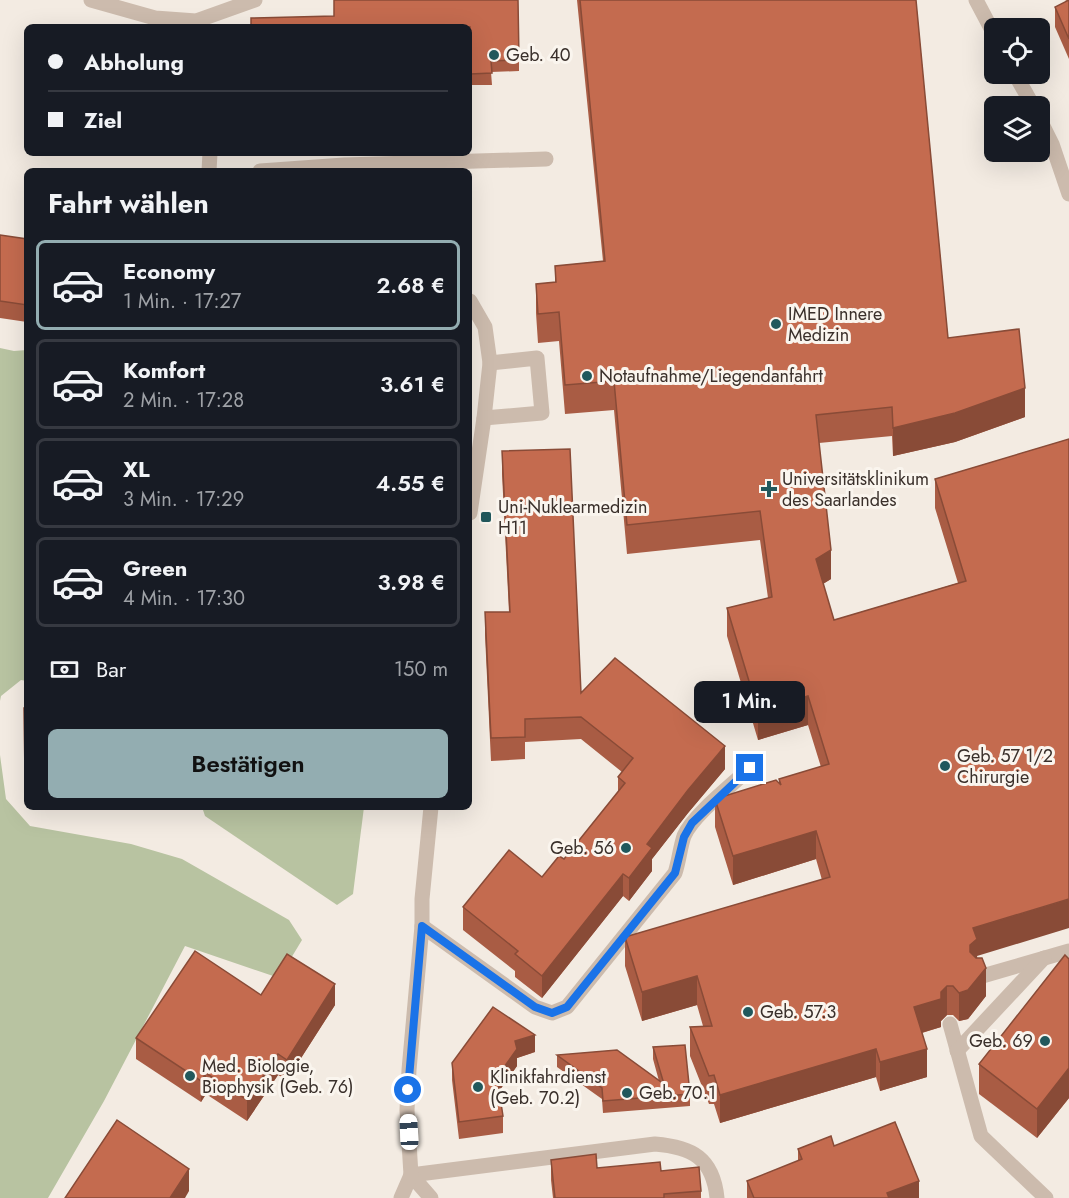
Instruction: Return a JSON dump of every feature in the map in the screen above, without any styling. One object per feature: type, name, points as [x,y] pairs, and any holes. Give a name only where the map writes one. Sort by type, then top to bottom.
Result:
[{"type":"street","points":[[91,0],[155,18],[196,24],[255,0]]},
{"type":"street","points":[[976,0],[986,18]]},
{"type":"street","points":[[1050,140],[1069,193]]},
{"type":"street","points":[[302,168],[546,159]]},
{"type":"street","points":[[472,304],[485,327],[490,363],[472,497]]},
{"type":"street","points":[[484,418],[542,413],[537,358],[490,363]]},
{"type":"street","points":[[422,926],[527,1002],[552,1013],[567,1007],[675,873],[684,837],[692,823],[750,768]]},
{"type":"street","points":[[402,1198],[411,1175],[407,1110],[409,1070],[431,810]]},
{"type":"street","points":[[980,976],[1069,951]]},
{"type":"street","points":[[957,1052],[1044,958]]},
{"type":"street","points":[[950,1024],[981,1136],[1046,1198]]},
{"type":"street","points":[[411,1175],[655,1144],[677,1146],[694,1153],[711,1169],[717,1198]]},
{"type":"street","points":[[411,1175],[431,1198]]},
{"type":"green space","points":[[0,348],[24,350],[24,680],[21,680],[1,696],[0,701]]},
{"type":"green space","points":[[0,755],[6,799],[30,826],[131,844],[182,859],[289,920],[302,940],[279,978],[185,946],[104,1101],[48,1198],[0,1198]]},
{"type":"green space","points":[[203,810],[364,810],[353,894],[337,905],[205,816]]},
{"type":"building","name":"Geb. 40","points":[[334,0],[518,0],[519,60],[491,61],[492,73],[472,74],[472,24],[251,24],[251,18],[334,16]]},
{"type":"building","points":[[580,0],[916,0],[948,338],[1019,329],[1025,388],[955,413],[893,428],[892,407],[816,415],[831,550],[816,559],[834,620],[966,581],[935,479],[1069,439],[1069,899],[973,928],[977,939],[970,945],[970,952],[976,958],[982,958],[986,968],[968,990],[959,993],[953,986],[947,986],[941,992],[941,999],[914,1007],[927,1049],[880,1062],[876,1049],[720,1095],[714,1075],[709,1076],[690,1027],[712,1026],[697,976],[642,992],[625,937],[830,877],[816,831],[733,856],[715,799],[776,780],[781,785],[779,779],[829,764],[808,696],[758,711],[727,608],[772,597],[760,511],[627,525],[614,381],[565,385],[559,312],[538,314],[536,284],[556,282],[555,266],[605,261]]},
{"type":"building","points":[[1069,0],[1069,39],[1055,7]]},
{"type":"building","points":[[0,235],[24,239],[24,305],[0,301]]},
{"type":"building","points":[[570,449],[581,693],[615,658],[725,746],[647,844],[652,848],[629,878],[623,874],[542,976],[515,954],[518,951],[463,907],[509,850],[542,877],[559,856],[564,859],[625,783],[618,777],[633,758],[581,717],[525,719],[525,737],[491,738],[485,612],[510,612],[502,451]]},
{"type":"building","points":[[195,951],[261,995],[287,954],[335,984],[287,1060],[278,1054],[247,1100],[206,1073],[201,1081],[136,1038]]},
{"type":"building","name":"Geb. 69","points":[[1065,955],[1069,959],[1069,1068],[1037,1109],[979,1064]]},
{"type":"building","name":"Klinikfahrdienst (Geb. 70.2)","points":[[493,1007],[535,1035],[515,1041],[517,1049],[497,1077],[503,1116],[459,1122],[452,1063]]},
{"type":"building","points":[[685,1045],[690,1094],[603,1101],[602,1088],[557,1055],[617,1050],[664,1084],[653,1047]]},
{"type":"building","points":[[117,1120],[189,1169],[170,1198],[65,1198]]},
{"type":"building","points":[[895,1122],[919,1181],[887,1193],[889,1198],[754,1198],[747,1181],[802,1159],[798,1149],[831,1136],[834,1146]]},
{"type":"building","points":[[596,1154],[597,1168],[660,1162],[661,1171],[699,1167],[701,1191],[664,1194],[664,1198],[555,1198],[551,1160]]},
{"type":"place","name":"Geb. 40","points":[[494,55]]},
{"type":"place","name":"IMED Innere Medizin","points":[[776,324]]},
{"type":"place","name":"Notaufnahme/Liegendanfahrt","points":[[587,376]]},
{"type":"place","name":"Universitätsklinikum des Saarlandes","points":[[769,489]]},
{"type":"place","name":"Uni-Nuklearmedizin H11","points":[[486,517]]},
{"type":"place","name":"Geb. 57 1/2 Chirurgie","points":[[945,766]]},
{"type":"place","name":"Geb. 56","points":[[626,848]]},
{"type":"place","name":"Geb. 57.3","points":[[748,1012]]},
{"type":"place","name":"Geb. 69","points":[[1045,1041]]},
{"type":"place","name":"Med. Biologie, Biophysik (Geb. 76)","points":[[190,1076]]},
{"type":"place","name":"Klinikfahrdienst (Geb. 70.2)","points":[[478,1087]]},
{"type":"place","name":"Geb. 70.1","points":[[627,1093]]},
{"type":"route","points":[[408,1090],[422,926],[535,1007],[552,1013],[567,1007],[675,873],[684,837],[692,823],[750,768]]}]
